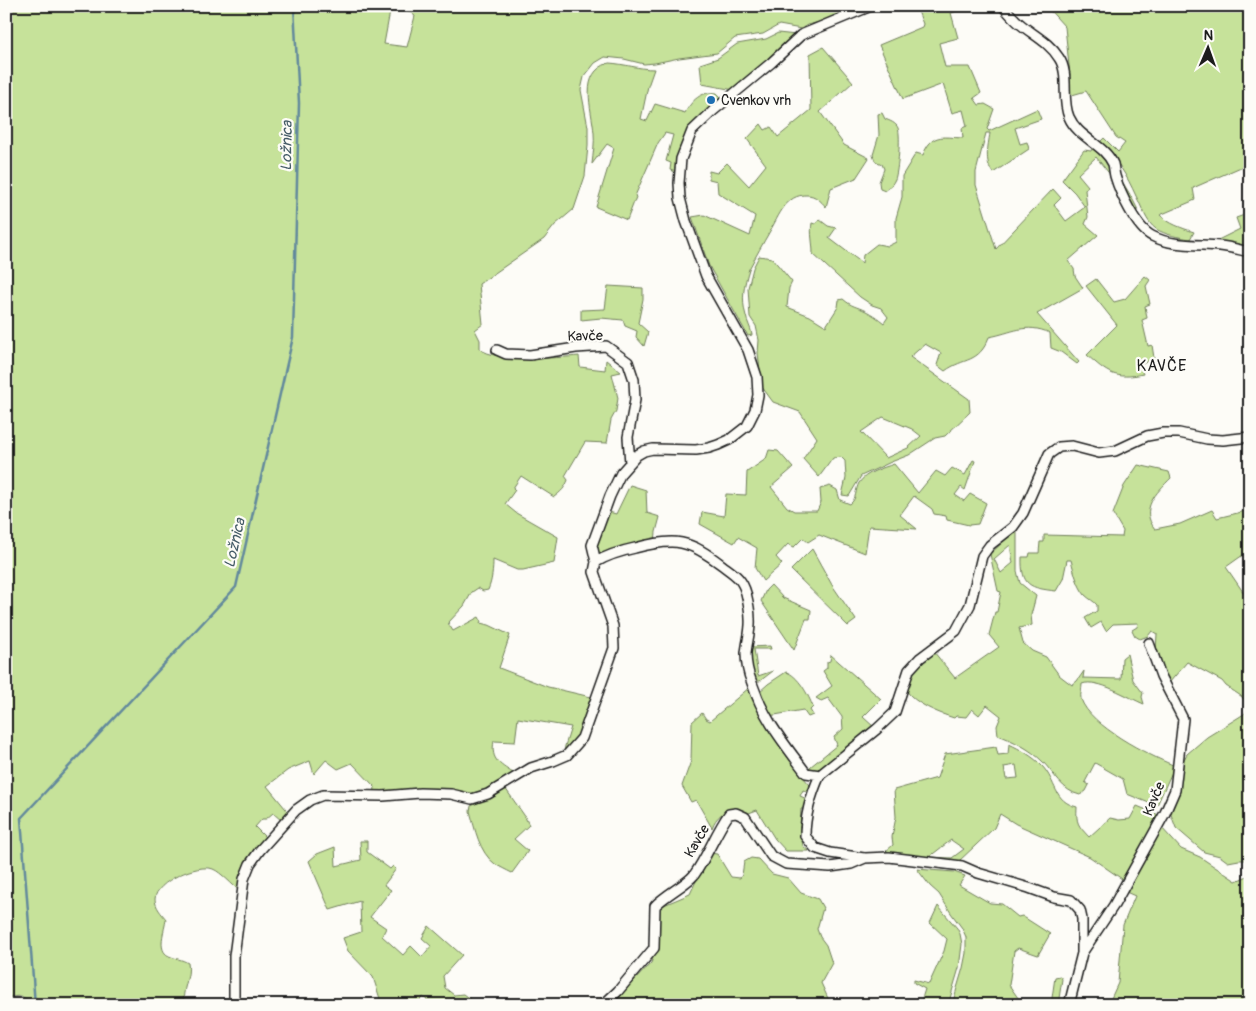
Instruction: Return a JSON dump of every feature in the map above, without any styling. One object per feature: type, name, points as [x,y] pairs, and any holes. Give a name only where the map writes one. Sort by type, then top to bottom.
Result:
[{"type":"street","points":[[234,1005],[234,956],[244,879],[250,864],[260,850],[296,810],[310,800],[323,795],[383,796],[420,792],[451,794],[472,799],[488,794],[531,768],[567,755],[582,738],[614,648],[613,626],[594,572],[596,562],[592,545],[615,484],[630,463],[644,451],[653,449],[696,450],[709,448],[729,440],[747,426],[755,410],[758,395],[757,377],[748,350],[706,276],[686,221],[680,198],[681,159],[692,131],[713,111],[772,63],[801,35],[871,6]]},
{"type":"street","points":[[1004,6],[1017,22],[1052,48],[1061,60],[1065,100],[1069,118],[1076,129],[1107,154],[1128,206],[1143,230],[1153,237],[1168,242],[1219,246],[1250,252]]},
{"type":"street","name":"Kavče","points":[[497,350],[506,354],[530,354],[606,346],[628,362],[634,380],[635,400],[628,437],[630,463]]},
{"type":"street","points":[[596,562],[622,551],[654,542],[673,540],[692,545],[711,556],[741,579],[746,592],[750,620],[746,653],[747,668],[752,685],[769,721],[781,740],[806,773],[820,775],[895,712],[909,670],[920,658],[956,631],[970,605],[982,556],[990,545],[1013,526],[1023,513],[1049,454],[1059,448],[1072,446],[1099,453],[1115,451],[1147,436],[1163,433],[1179,433],[1207,440],[1250,437]]},
{"type":"street","name":"Kavče","points":[[1082,953],[1114,904],[1166,813],[1175,790],[1183,719],[1161,676],[1149,643]]},
{"type":"street","name":"Kavče","points":[[820,775],[810,797],[804,836],[815,848],[830,854],[865,858],[889,857],[962,866],[1054,898],[1071,900],[1080,910],[1082,919],[1082,953],[1069,1005]]},
{"type":"street","name":"Kavče","points":[[603,1005],[618,991],[654,948],[655,906],[663,897],[693,876],[729,814],[736,813],[745,817],[771,856],[786,864],[830,867],[851,864],[865,858]]},
{"type":"green space","points":[[6,6],[391,6],[384,44],[407,47],[415,16],[404,6],[871,6],[838,14],[801,29],[779,25],[763,34],[735,38],[717,53],[644,64],[605,57],[595,63],[584,77],[581,90],[588,127],[588,146],[585,176],[574,209],[555,225],[544,239],[479,284],[483,324],[475,330],[480,340],[480,349],[499,356],[557,358],[579,356],[580,367],[605,370],[606,360],[621,372],[612,374],[618,398],[616,411],[611,420],[607,443],[585,442],[565,476],[568,480],[567,483],[559,493],[554,497],[521,476],[513,488],[515,490],[505,504],[516,513],[558,537],[554,563],[517,570],[493,560],[488,590],[483,591],[478,588],[472,592],[464,606],[448,623],[453,631],[479,617],[480,623],[510,635],[499,668],[548,687],[591,697],[584,725],[578,738],[564,753],[571,727],[518,718],[515,742],[494,741],[493,748],[498,762],[516,775],[476,796],[374,796],[375,787],[352,763],[338,769],[326,760],[314,774],[310,761],[288,770],[267,786],[290,814],[282,821],[273,813],[266,819],[262,819],[255,827],[267,839],[240,891],[216,871],[206,868],[178,875],[162,886],[157,893],[156,905],[166,919],[162,939],[163,949],[169,956],[188,963],[189,968],[183,999],[184,1005],[36,1005],[21,996],[10,997],[6,1004]]},
{"type":"green space","points":[[916,6],[936,6],[937,8],[943,6],[972,6],[951,13],[958,38],[939,43],[945,67],[970,67],[981,93],[974,98],[979,105],[985,104],[994,109],[987,129],[989,131],[1037,109],[1041,119],[1015,128],[1020,144],[1027,142],[1029,149],[993,173],[988,164],[990,133],[986,133],[976,172],[976,185],[996,249],[1053,189],[1061,198],[1054,205],[1066,221],[1085,207],[1062,180],[1084,150],[1091,151],[1093,147],[1118,176],[1138,210],[1135,210],[1096,157],[1078,174],[1088,186],[1085,190],[1088,217],[1085,224],[1098,235],[1068,261],[1083,288],[1037,314],[1079,362],[1077,364],[1061,352],[1051,348],[1050,333],[1033,328],[1019,329],[989,337],[981,352],[976,356],[945,371],[937,365],[941,353],[925,344],[910,357],[969,399],[970,412],[945,436],[935,438],[909,455],[861,476],[849,496],[842,495],[846,478],[845,461],[841,457],[833,458],[819,477],[803,459],[817,438],[800,412],[773,402],[762,387],[758,353],[759,340],[756,326],[750,317],[748,288],[753,268],[759,256],[772,258],[792,282],[789,288],[787,307],[810,316],[826,326],[838,307],[839,300],[843,299],[870,313],[884,323],[888,317],[881,308],[872,305],[860,297],[813,254],[811,227],[812,223],[815,224],[820,220],[828,226],[836,228],[829,238],[862,263],[863,255],[877,244],[888,246],[896,242],[896,218],[902,197],[902,176],[916,153],[923,155],[930,143],[938,138],[963,138],[962,128],[967,126],[963,110],[952,113],[943,84],[903,99],[879,45],[922,27],[923,24]],"holes":[[[883,417],[912,429],[921,436],[908,448],[886,458],[861,432]]]},
{"type":"green space","points":[[1046,6],[1250,6],[1250,163],[1193,188],[1195,200],[1160,215],[1180,227],[1194,232],[1190,239],[1177,237],[1156,229],[1144,214],[1129,181],[1111,154],[1099,143],[1104,138],[1118,152],[1125,143],[1116,137],[1086,91],[1065,97],[1064,86],[1070,75],[1065,27]]},
{"type":"green space","points":[[778,33],[796,35],[734,90],[702,84],[700,64],[718,58],[737,44],[766,39]]},
{"type":"green space","points":[[823,47],[853,82],[820,112],[844,145],[869,158],[856,178],[831,188],[826,207],[815,197],[807,195],[794,198],[784,207],[747,275],[743,298],[744,310],[752,335],[748,336],[709,266],[692,217],[704,215],[750,236],[755,216],[718,193],[717,181],[709,179],[709,171],[717,173],[727,163],[749,186],[766,165],[747,139],[761,124],[765,130],[771,127],[778,137],[811,110],[810,54]]},
{"type":"green space","points":[[609,63],[654,69],[648,86],[641,119],[647,121],[655,104],[685,113],[694,100],[706,93],[717,93],[720,96],[719,100],[700,118],[676,172],[670,170],[671,163],[666,161],[673,135],[665,133],[658,143],[635,196],[627,220],[596,207],[614,148],[607,144],[592,164],[594,137],[589,92],[593,75],[599,68]]},
{"type":"green space","points":[[882,113],[885,119],[897,126],[899,132],[896,175],[891,186],[885,191],[880,189],[879,182],[884,169],[882,164],[875,161],[873,155],[879,135],[878,114]]},
{"type":"green space","points":[[1250,213],[1250,246],[1216,243],[1216,241],[1240,229],[1236,218]]},
{"type":"green space","points":[[1145,276],[1150,280],[1146,286],[1150,304],[1145,306],[1147,318],[1142,320],[1148,346],[1152,345],[1154,358],[1140,365],[1143,374],[1125,376],[1112,374],[1087,355],[1117,325],[1086,286],[1096,279],[1114,302],[1125,299]]},
{"type":"green space","points":[[608,286],[643,288],[643,299],[638,323],[648,332],[644,346],[636,337],[637,331],[625,326],[623,320],[601,318],[581,320],[581,310],[605,309]]},
{"type":"green space","points":[[769,450],[778,451],[793,468],[771,487],[787,507],[794,511],[817,511],[821,502],[820,489],[830,486],[837,490],[840,500],[850,504],[854,500],[862,479],[875,471],[894,464],[918,493],[936,471],[945,476],[952,468],[965,475],[973,460],[975,461],[965,490],[961,487],[955,495],[964,501],[970,494],[986,503],[978,524],[969,525],[947,520],[946,516],[934,514],[932,509],[914,496],[900,515],[917,529],[869,526],[865,553],[819,535],[808,542],[803,538],[794,547],[788,544],[776,557],[782,564],[763,581],[755,568],[757,548],[738,537],[734,543],[700,524],[702,512],[724,516],[726,494],[746,495],[747,472],[766,459]]},
{"type":"green space","points":[[1138,465],[1169,472],[1171,478],[1155,495],[1149,508],[1150,522],[1155,529],[1180,524],[1212,510],[1217,518],[1250,510],[1250,550],[1226,567],[1250,602],[1250,706],[1222,681],[1187,662],[1169,683],[1156,650],[1157,634],[1152,631],[1148,636],[1140,639],[1135,636],[1132,630],[1137,627],[1138,623],[1113,624],[1106,631],[1101,622],[1091,628],[1085,618],[1097,611],[1097,605],[1082,591],[1071,560],[1067,560],[1063,579],[1056,591],[1034,587],[1025,580],[1022,557],[1029,557],[1030,553],[1039,553],[1040,542],[1044,542],[1044,535],[1122,537],[1123,531],[1113,514],[1124,486]]},
{"type":"green space","points":[[630,485],[646,490],[647,513],[660,517],[655,543],[600,556],[596,546],[601,528],[609,512],[616,514]]},
{"type":"green space","points":[[1017,529],[1017,571],[1020,583],[1036,596],[1031,615],[1032,625],[1019,628],[1023,643],[1032,651],[1046,657],[1059,675],[1072,685],[1084,671],[1083,678],[1121,679],[1122,658],[1127,654],[1133,680],[1143,693],[1144,704],[1113,689],[1089,683],[1082,684],[1081,699],[1087,709],[1107,729],[1135,747],[1173,765],[1172,772],[1157,805],[1127,794],[1123,779],[1095,763],[1085,782],[1089,785],[1086,791],[1080,795],[1074,793],[1063,786],[1042,761],[1032,753],[998,735],[997,726],[1001,716],[987,705],[979,715],[972,709],[966,717],[956,716],[954,718],[921,704],[906,690],[912,673],[934,652],[955,678],[999,647],[989,635],[995,612],[997,612],[1001,592],[998,591],[990,554]],"holes":[[[1010,545],[1013,563],[1001,573],[994,559]]]},
{"type":"green space","points":[[812,549],[832,585],[856,620],[848,626],[791,570]]},
{"type":"green space","points":[[771,585],[783,598],[811,610],[810,619],[806,619],[794,650],[761,601],[766,590]]},
{"type":"green space","points":[[770,646],[771,649],[754,649],[758,676],[773,671],[760,681],[755,681],[751,672],[750,647]]},
{"type":"green space","points":[[831,655],[881,699],[863,717],[875,728],[824,771],[805,771],[837,745],[834,737],[843,729],[842,717],[828,698],[821,701],[816,698],[832,686],[823,671],[827,668],[827,662],[830,661]]},
{"type":"green space","points":[[786,672],[795,677],[809,697],[813,707],[810,710],[813,715],[808,717],[803,710],[769,716],[759,692]]},
{"type":"green space","points":[[750,687],[776,739],[791,763],[810,785],[810,793],[803,790],[800,796],[807,799],[804,809],[801,809],[800,829],[803,846],[809,851],[786,851],[775,839],[757,810],[746,814],[737,808],[728,811],[718,817],[712,828],[696,800],[691,802],[682,786],[691,761],[692,722],[702,713],[710,721]]},
{"type":"green space","points":[[1250,707],[1250,866],[1246,860],[1228,862],[1220,856],[1204,852],[1176,828],[1169,809],[1183,768],[1183,761],[1187,754],[1207,737],[1244,714]]},
{"type":"green space","points":[[1009,744],[1035,759],[1042,766],[1059,796],[1069,804],[1077,807],[1078,824],[1089,837],[1110,818],[1119,820],[1130,819],[1137,806],[1159,815],[1122,879],[1090,857],[1016,824],[1000,814],[994,828],[958,862],[885,852],[893,845],[892,837],[896,817],[894,790],[937,778],[945,754],[996,747],[998,755],[1008,754]],"holes":[[[1016,765],[1018,778],[1006,779],[1004,767]],[[951,840],[964,849],[952,858],[929,857]]]},
{"type":"green space","points":[[505,788],[529,825],[514,839],[528,851],[512,873],[495,864],[485,853],[478,840],[470,811],[471,806]]},
{"type":"green space","points":[[1161,827],[1181,849],[1200,857],[1236,881],[1250,875],[1250,1005],[1108,1005],[1118,983],[1123,925],[1135,896],[1126,892],[1152,840],[1157,836]]},
{"type":"green space","points":[[360,841],[367,841],[367,852],[390,869],[393,866],[396,869],[384,885],[391,890],[370,917],[386,928],[382,936],[403,955],[411,946],[422,957],[431,946],[422,938],[429,926],[462,955],[443,976],[445,988],[454,995],[463,994],[475,1003],[474,1005],[434,1005],[423,997],[419,1001],[422,1005],[382,1005],[373,977],[348,951],[343,938],[361,932],[360,901],[330,910],[309,861],[317,854],[335,847],[336,866],[361,860]]},
{"type":"green space","points":[[709,853],[717,854],[731,877],[740,878],[744,862],[751,858],[758,859],[772,874],[788,878],[801,893],[818,899],[823,908],[817,929],[826,945],[832,963],[821,983],[831,1005],[611,1005],[651,963],[656,950],[657,910],[690,894]]},
{"type":"green space","points":[[917,869],[954,872],[965,876],[959,885],[990,903],[1002,904],[1018,917],[1022,916],[1050,934],[1038,955],[1018,948],[1014,951],[1009,985],[1023,1005],[952,1005],[963,968],[966,953],[966,937],[939,894]]},
{"type":"green space","points":[[938,906],[960,934],[962,944],[959,968],[948,1005],[920,1005],[925,989],[914,983],[914,980],[929,984],[944,951],[947,939],[930,923]]},
{"type":"green space","points":[[1060,976],[1062,979],[1058,1005],[1051,1005],[1055,977]]},
{"type":"waterway","name":"Ložnica","points":[[35,1005],[21,818],[236,587],[293,337],[299,103],[294,6]]},
{"type":"place","name":"Cvenkov vrh","points":[[711,100]]},
{"type":"district","name":"KAVČE","points":[[1162,366]]}]
